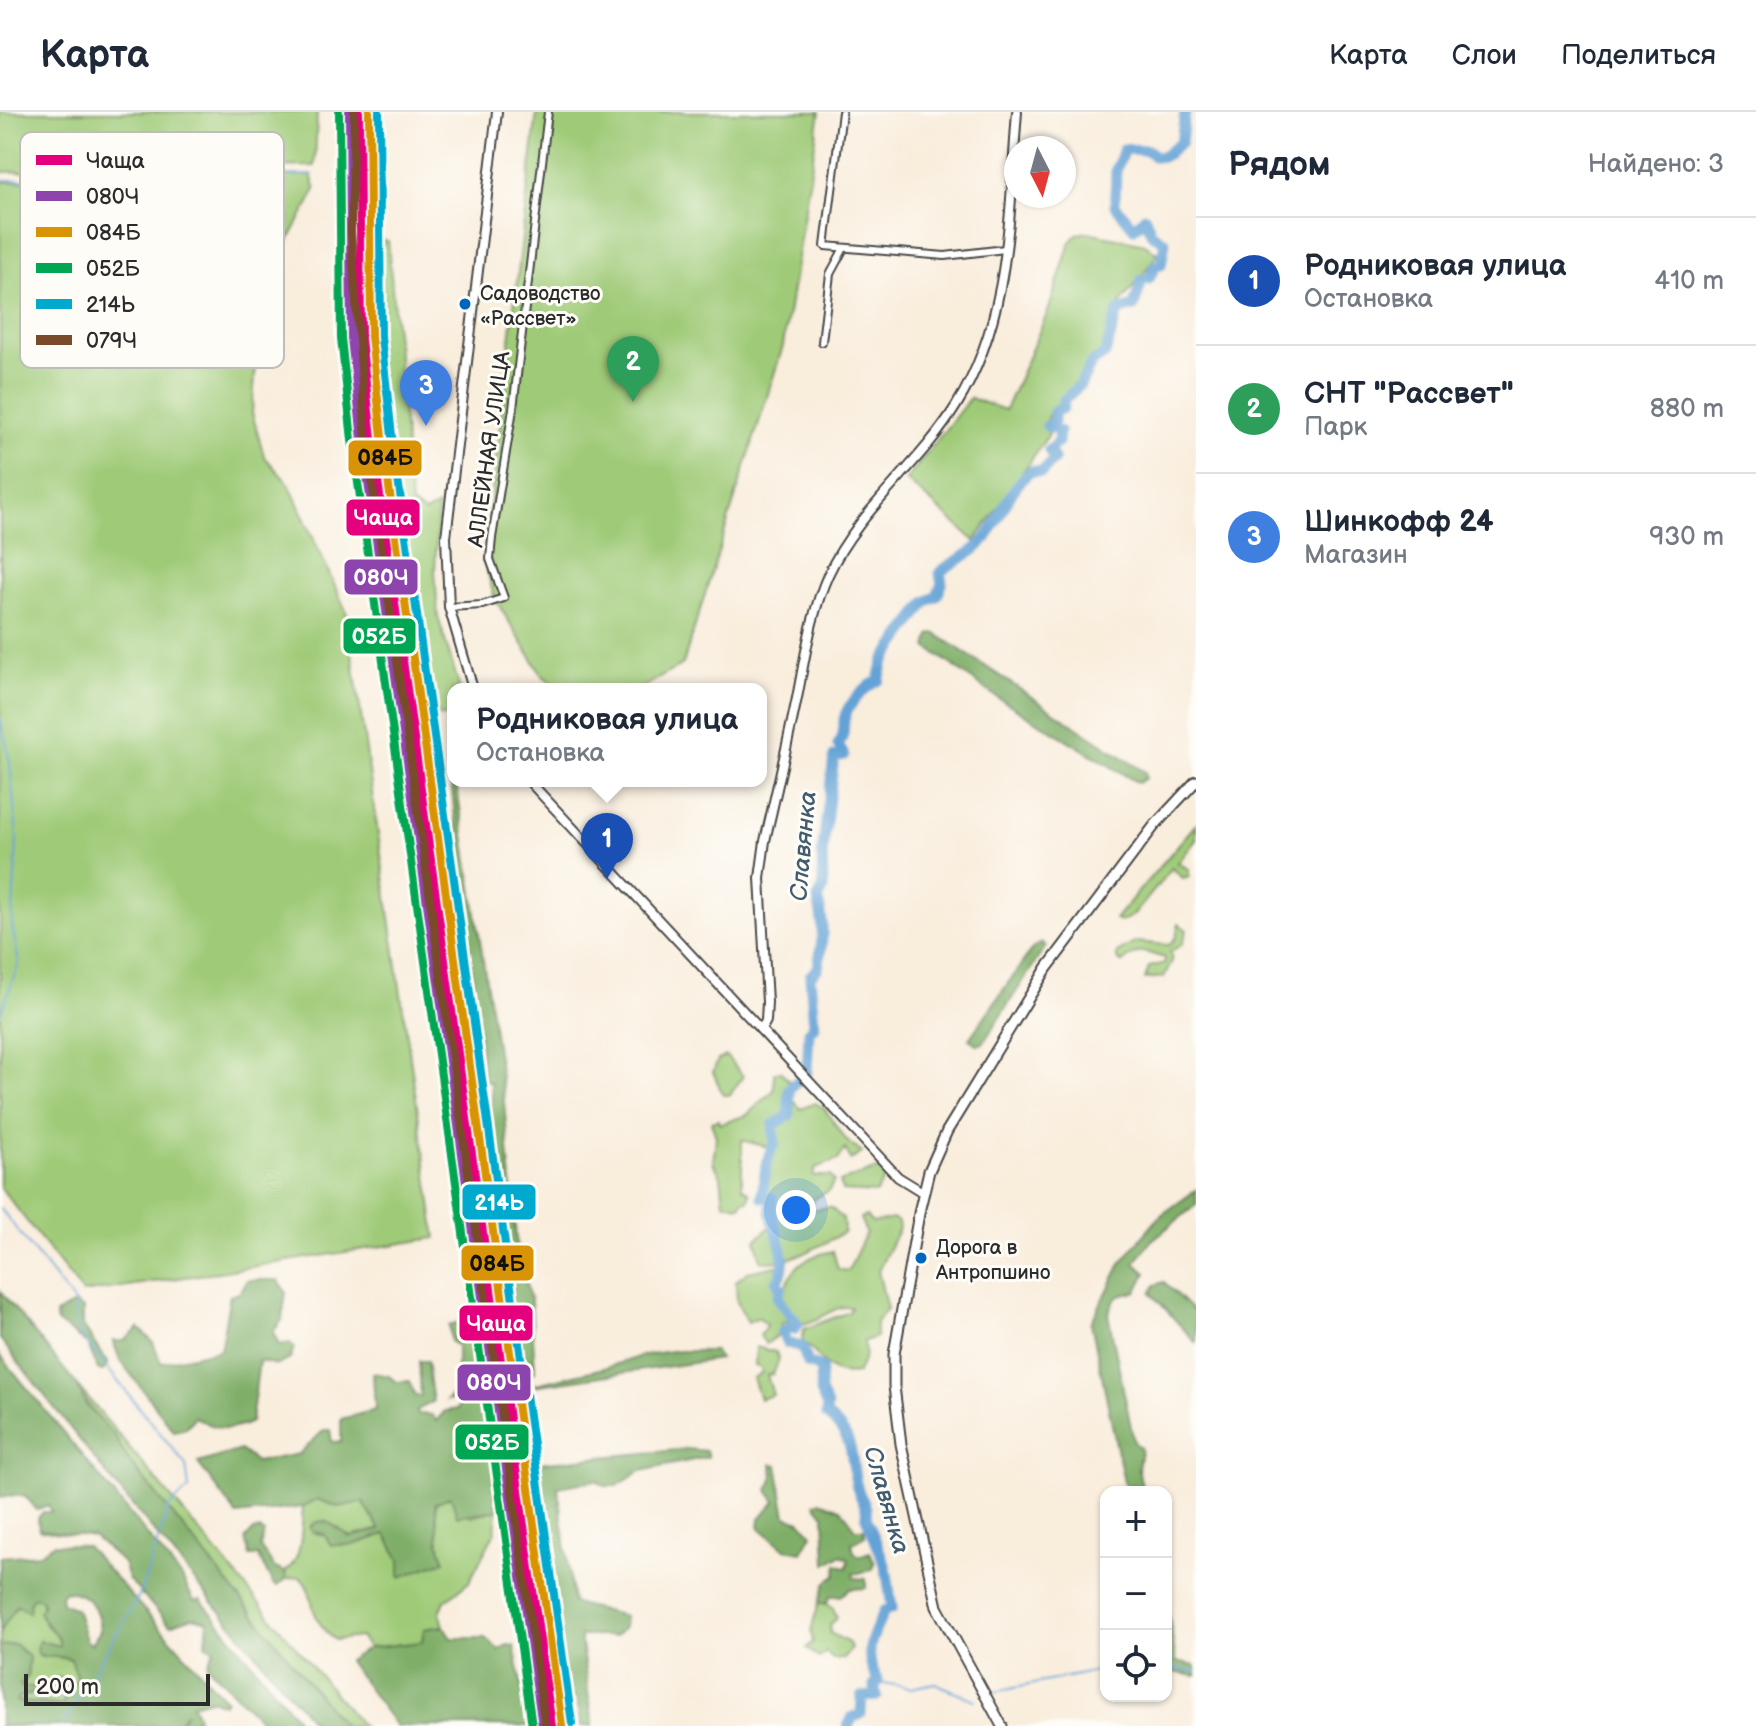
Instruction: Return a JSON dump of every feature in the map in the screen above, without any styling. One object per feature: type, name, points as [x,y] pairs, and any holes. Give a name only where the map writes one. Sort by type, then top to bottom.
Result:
[{"type":"main road","points":[[1002,1726],[937,1607],[901,1444],[894,1386],[894,1354],[924,1193],[947,1131],[1047,968],[1155,825],[1196,781]]},
{"type":"street","points":[[471,683],[449,607],[446,571],[448,511],[497,112]]},
{"type":"street","name":"АЛЛЕЙНАЯ УЛИЦА","points":[[449,607],[482,605],[504,598],[490,559],[515,396],[548,112]]},
{"type":"street","points":[[842,112],[825,246],[945,256],[1005,249]]},
{"type":"street","points":[[761,1030],[766,1021],[767,1002],[762,866],[816,613],[828,574],[855,533],[957,404],[997,313],[1017,112]]},
{"type":"street","points":[[822,342],[830,274],[844,248]]},
{"type":"street","points":[[535,787],[898,1177],[924,1193]]},
{"type":"green space","points":[[0,112],[317,112],[315,166],[284,167],[284,132],[20,132],[20,172],[0,172]]},
{"type":"green space","points":[[537,112],[820,112],[783,346],[683,664],[650,683],[552,683],[542,675],[495,599],[484,560]]},
{"type":"green space","points":[[311,175],[316,190],[284,249],[284,176]]},
{"type":"green space","points":[[0,182],[20,182],[20,368],[256,368],[252,413],[264,456],[289,484],[346,611],[436,1238],[83,1293],[0,1187]]},
{"type":"green space","points":[[1088,232],[1145,244],[1158,254],[1117,308],[1101,353],[1088,364],[1062,403],[1051,409],[1044,426],[1049,434],[975,541],[906,480],[970,398],[1005,410],[1048,312],[1070,243],[1077,234]]},
{"type":"green space","points":[[369,240],[388,241],[411,504],[425,513],[438,506],[435,571],[438,617],[458,683],[447,683],[447,716],[423,718],[388,480],[376,360]]},
{"type":"green space","points":[[935,633],[1145,772],[1146,778],[1138,783],[992,694],[927,647],[930,635]]},
{"type":"green space","points":[[452,787],[457,787],[503,1091],[517,1249],[531,1302],[535,1371],[521,1380],[517,1355],[511,1351],[514,1282],[509,1233],[487,1118],[492,1099],[491,1083],[484,1080]]},
{"type":"green space","points":[[1196,824],[1196,840],[1178,863],[1189,869],[1189,876],[1183,878],[1172,868],[1134,915],[1120,922],[1115,919]]},
{"type":"green space","points":[[1179,924],[1187,930],[1182,944],[1170,952],[1172,961],[1164,977],[1145,979],[1149,967],[1165,963],[1165,958],[1140,952],[1122,963],[1117,958],[1117,953],[1136,942],[1169,945],[1176,937]]},
{"type":"green space","points":[[1042,943],[1046,946],[983,1043],[978,1045],[969,1039],[1032,949]]},
{"type":"green space","points":[[726,1056],[743,1076],[730,1095],[723,1095],[713,1072],[718,1060]]},
{"type":"green space","points":[[780,1071],[794,1086],[791,1098],[801,1109],[815,1103],[824,1108],[846,1140],[862,1153],[851,1160],[845,1149],[838,1160],[815,1168],[813,1176],[830,1176],[834,1181],[829,1191],[813,1199],[811,1210],[830,1207],[843,1219],[844,1232],[815,1248],[771,1262],[761,1261],[756,1240],[776,1221],[768,1200],[759,1193],[771,1148],[742,1140],[742,1187],[750,1193],[748,1200],[742,1201],[741,1206],[724,1203],[721,1176],[713,1162],[716,1137],[711,1122],[718,1120],[720,1124],[747,1115],[774,1090],[774,1073]]},
{"type":"green space","points":[[878,1169],[886,1176],[876,1193],[842,1191],[840,1182]]},
{"type":"green space","points":[[1196,1190],[1196,1205],[1151,1241],[1135,1263],[1146,1273],[1137,1291],[1117,1298],[1108,1314],[1134,1442],[1141,1449],[1138,1468],[1142,1486],[1125,1486],[1091,1323],[1123,1260],[1160,1216]]},
{"type":"green space","points":[[866,1216],[872,1223],[893,1219],[898,1222],[899,1228],[878,1271],[887,1309],[876,1322],[876,1337],[864,1341],[865,1355],[858,1373],[847,1374],[831,1369],[802,1341],[804,1329],[849,1312],[851,1307],[839,1308],[808,1323],[801,1324],[794,1318],[782,1323],[777,1336],[766,1344],[760,1336],[766,1325],[759,1317],[748,1322],[737,1302],[736,1281],[748,1272],[776,1266],[780,1270],[777,1294],[783,1294],[800,1264],[833,1251],[838,1269],[848,1271],[866,1233],[860,1218]]},
{"type":"green space","points":[[247,1280],[278,1280],[286,1292],[282,1320],[273,1332],[279,1345],[290,1343],[294,1348],[290,1359],[277,1365],[259,1361],[251,1422],[236,1428],[222,1428],[195,1417],[186,1428],[174,1431],[120,1360],[113,1341],[124,1341],[139,1328],[153,1342],[161,1363],[220,1350],[230,1295],[240,1293]]},
{"type":"green space","points":[[1164,1282],[1196,1314],[1196,1343],[1151,1293],[1155,1285]]},
{"type":"green space","points":[[0,1291],[77,1385],[86,1405],[113,1434],[129,1461],[344,1726],[316,1726],[116,1486],[0,1339]]},
{"type":"green space","points":[[75,1304],[83,1309],[83,1326],[108,1364],[103,1371],[98,1370],[88,1345],[57,1322],[55,1314]]},
{"type":"green space","points":[[462,1315],[469,1315],[475,1343],[479,1399],[491,1426],[497,1510],[457,1516],[451,1496],[435,1503],[445,1561],[400,1577],[400,1560],[386,1534],[353,1545],[331,1545],[324,1534],[313,1532],[310,1527],[320,1521],[325,1522],[350,1537],[380,1530],[363,1502],[338,1507],[317,1499],[303,1507],[237,1515],[198,1463],[240,1450],[256,1462],[299,1454],[324,1430],[330,1430],[332,1442],[341,1442],[341,1419],[375,1410],[373,1373],[389,1376],[396,1382],[409,1381],[415,1396],[421,1396],[419,1361],[427,1361],[433,1402],[417,1410],[418,1414],[432,1415],[436,1421],[445,1411],[458,1409],[460,1398],[447,1400],[457,1388],[457,1345],[451,1342],[449,1325],[459,1322]]},
{"type":"green space","points":[[756,1347],[776,1352],[779,1360],[773,1374],[767,1375],[773,1395],[760,1399],[753,1378],[762,1373],[761,1368],[755,1366]]},
{"type":"green space","points":[[714,1351],[720,1359],[533,1386],[529,1392],[533,1441],[529,1443],[521,1404],[527,1386],[644,1355]]},
{"type":"green space","points":[[0,1355],[182,1578],[194,1601],[201,1600],[303,1726],[267,1726],[207,1665],[214,1650],[206,1644],[208,1621],[193,1617],[170,1625],[128,1579],[123,1563],[94,1537],[39,1530],[38,1518],[43,1512],[51,1512],[48,1505],[36,1510],[29,1500],[21,1496],[0,1497]]},
{"type":"green space","points":[[77,1385],[362,1726],[343,1726],[129,1461]]},
{"type":"green space","points":[[688,1449],[706,1451],[708,1457],[641,1471],[617,1486],[605,1486],[596,1480],[558,1487],[573,1603],[625,1616],[624,1628],[615,1636],[580,1636],[593,1726],[581,1726],[577,1699],[565,1691],[537,1463]]},
{"type":"green space","points":[[772,1464],[777,1465],[786,1516],[801,1521],[812,1534],[802,1552],[785,1549],[759,1527],[760,1518],[775,1502],[768,1490],[773,1480]]},
{"type":"green space","points":[[451,1496],[471,1516],[497,1510],[495,1532],[469,1582],[445,1601],[440,1612],[444,1626],[424,1629],[422,1642],[368,1648],[360,1637],[335,1640],[319,1622],[309,1591],[300,1577],[286,1579],[285,1572],[299,1551],[303,1507],[317,1499],[338,1507],[363,1502],[380,1529],[350,1537],[326,1521],[313,1532],[353,1545],[386,1534],[400,1560],[400,1576],[434,1536],[435,1503]]},
{"type":"green space","points":[[820,1501],[841,1509],[856,1529],[864,1529],[865,1536],[852,1543],[854,1552],[859,1556],[870,1552],[875,1564],[872,1570],[853,1574],[854,1578],[866,1579],[866,1588],[849,1589],[841,1596],[831,1596],[827,1603],[819,1603],[826,1582],[836,1576],[837,1564],[847,1568],[849,1559],[841,1555],[826,1564],[824,1515],[815,1504]]},
{"type":"green space","points":[[253,1531],[264,1533],[260,1547],[275,1568],[285,1572],[286,1579],[278,1586],[273,1584],[258,1556],[250,1556],[245,1540]]},
{"type":"green space","points":[[53,1544],[86,1546],[226,1700],[224,1704],[211,1699],[192,1704],[198,1717],[187,1726],[180,1724],[186,1712],[176,1726],[0,1726],[0,1646],[14,1644],[29,1657],[27,1678],[20,1685],[23,1688],[36,1686],[39,1690],[18,1697],[16,1701],[19,1703],[63,1705],[65,1698],[54,1680],[59,1677],[73,1684],[78,1680],[71,1659],[39,1655],[36,1649],[39,1641],[60,1646],[39,1612],[43,1605],[41,1599],[35,1597],[30,1601],[29,1612],[17,1605],[0,1632],[0,1557],[39,1554]],"holes":[[[65,1591],[86,1598],[95,1609],[100,1631],[91,1644],[86,1640],[76,1609],[62,1603],[61,1596]]]},
{"type":"green space","points":[[35,1597],[41,1599],[44,1623],[59,1638],[60,1647],[40,1641],[36,1650],[39,1655],[71,1659],[78,1680],[67,1683],[63,1705],[16,1701],[18,1697],[34,1694],[19,1684],[27,1678],[28,1657],[19,1648],[0,1646],[0,1632],[12,1610]]},
{"type":"green space","points":[[819,1603],[829,1605],[836,1614],[837,1618],[830,1625],[830,1633],[849,1643],[851,1649],[844,1658],[834,1659],[826,1652],[819,1658],[807,1648],[813,1642],[811,1631]]},
{"type":"green space","points":[[444,1626],[451,1638],[485,1638],[499,1650],[507,1645],[514,1646],[530,1726],[396,1726],[348,1661],[368,1648],[422,1642],[424,1629]]},
{"type":"green space","points":[[1172,1636],[1176,1662],[1196,1666],[1196,1676],[1172,1672]]},
{"type":"waterway","name":"Славянка","points":[[848,1726],[853,1717],[861,1714],[862,1697],[877,1696],[874,1686],[878,1682],[870,1650],[884,1611],[892,1608],[886,1567],[866,1517],[849,1443],[826,1415],[827,1406],[820,1392],[821,1368],[808,1363],[802,1347],[787,1343],[782,1332],[790,1327],[795,1329],[798,1324],[778,1298],[782,1251],[772,1218],[772,1198],[762,1197],[767,1161],[775,1144],[773,1125],[789,1116],[789,1089],[807,1072],[809,1031],[814,1026],[810,976],[818,968],[822,943],[818,899],[823,889],[822,855],[834,757],[844,755],[838,745],[843,736],[848,708],[863,691],[879,680],[884,661],[926,602],[937,596],[942,584],[940,572],[981,544],[1023,478],[1031,471],[1042,472],[1054,459],[1049,450],[1058,442],[1059,431],[1047,426],[1054,422],[1054,412],[1063,408],[1064,400],[1080,385],[1092,363],[1105,354],[1118,311],[1134,306],[1142,280],[1149,279],[1155,266],[1161,265],[1165,242],[1151,233],[1145,217],[1134,228],[1115,205],[1116,170],[1124,149],[1148,150],[1155,157],[1164,156],[1181,142],[1185,112]]},
{"type":"waterway","name":"Славянка","points":[[1166,154],[1171,158]]},
{"type":"waterway","points":[[284,175],[313,175]]},
{"type":"waterway","points":[[0,180],[20,180]]},
{"type":"waterway","points":[[0,717],[10,762],[17,840],[12,926],[19,963],[0,1015]]},
{"type":"waterway","points":[[0,1208],[75,1304],[77,1331],[186,1465],[189,1489],[169,1507],[140,1594],[62,1726]]},
{"type":"waterway","points":[[1172,1668],[1196,1672]]},
{"type":"waterway","points":[[995,1692],[1100,1670]]},
{"type":"waterway","points":[[878,1682],[911,1688],[935,1683],[975,1700]]},
{"type":"transit line","name":"052Б","points":[[339,112],[341,338],[352,440],[532,1726]]},
{"type":"transit line","name":"080Ч","points":[[349,112],[351,338],[362,439],[542,1726]]},
{"type":"transit line","name":"079Ч","points":[[354,112],[351,232],[366,438],[545,1726]]},
{"type":"transit line","name":"Чаща","points":[[359,112],[361,338],[372,438],[552,1726]]},
{"type":"transit line","name":"084Б","points":[[369,112],[371,337],[382,437],[562,1725]]},
{"type":"transit line","name":"214Ь","points":[[379,112],[381,337],[392,436],[572,1723]]},
{"type":"place","name":"Садоводство «Рассвет»","points":[[465,304]]},
{"type":"place","name":"СНТ \"Рассвет\"","points":[[633,402]]},
{"type":"place","name":"Шинкофф 24","points":[[426,426]]},
{"type":"place","name":"Родниковая улица","points":[[607,879]]},
{"type":"place","name":"Дорога в Антропшино","points":[[921,1258]]}]
